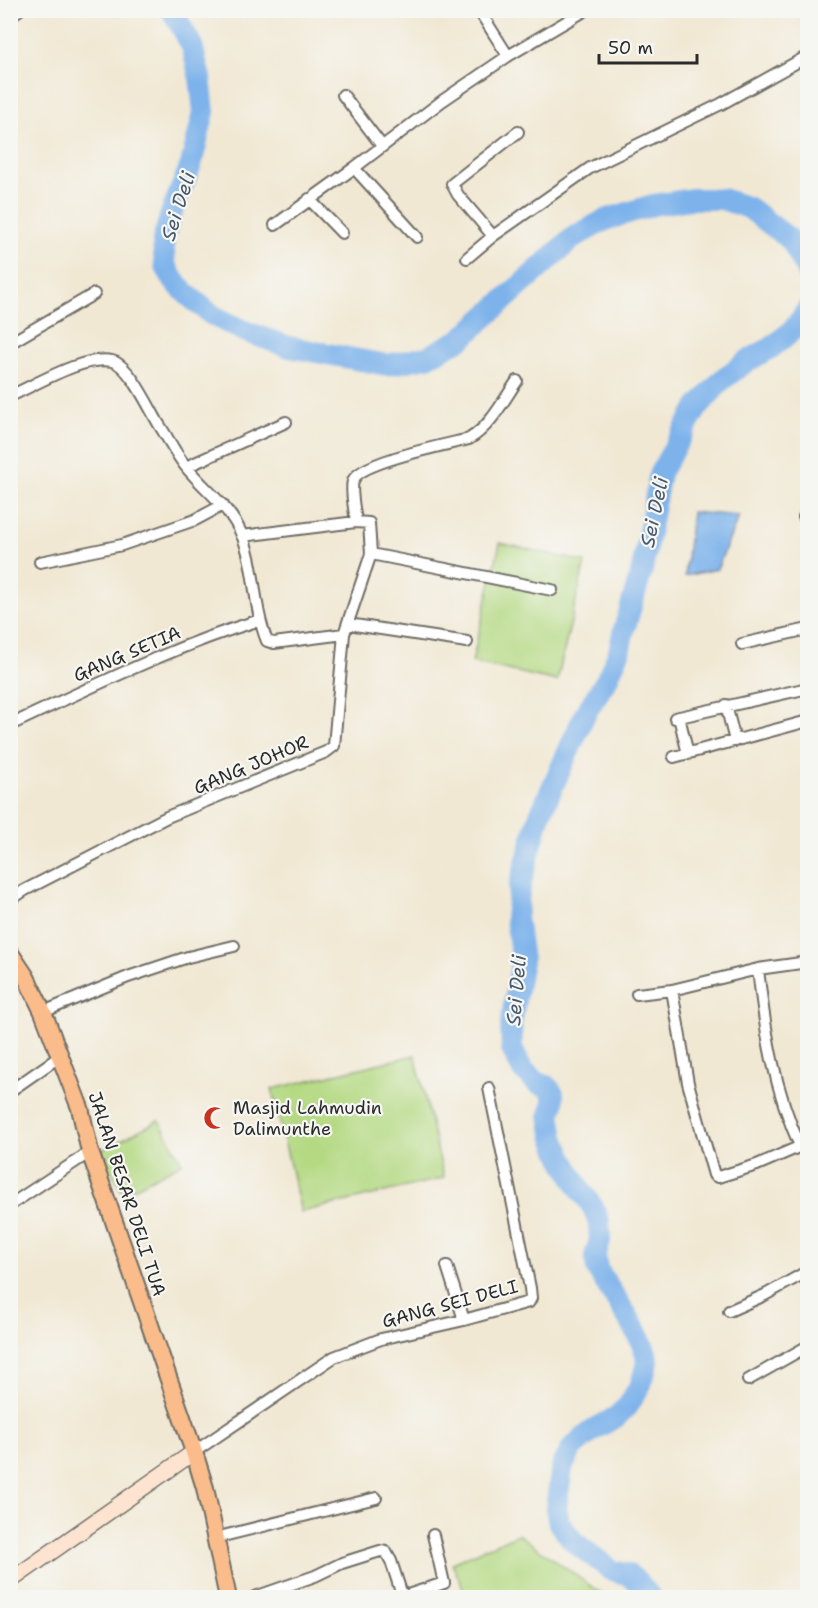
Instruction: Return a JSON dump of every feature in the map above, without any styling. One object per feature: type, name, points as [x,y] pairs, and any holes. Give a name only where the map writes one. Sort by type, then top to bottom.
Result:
[{"type":"main road","name":"JALAN BESAR DELI TUA","points":[[10,953],[26,977],[43,1012],[80,1108],[90,1152],[205,1488],[228,1598]]},
{"type":"street","points":[[10,16],[19,10]]},
{"type":"street","points":[[274,225],[508,56],[586,10]]},
{"type":"street","points":[[482,15],[508,56]]},
{"type":"street","points":[[466,258],[493,236],[590,168],[721,104],[807,56]]},
{"type":"street","points":[[344,95],[382,146]]},
{"type":"street","points":[[493,236],[458,195],[452,184],[518,132]]},
{"type":"street","points":[[354,168],[417,237]]},
{"type":"street","points":[[309,199],[342,233]]},
{"type":"street","points":[[10,343],[94,294]]},
{"type":"street","points":[[10,396],[75,367],[99,359],[116,362],[131,375],[186,467],[232,515],[242,536],[254,577],[260,620],[267,641],[274,643],[346,629],[467,642]]},
{"type":"street","points":[[242,536],[356,522],[352,483],[357,475],[399,456],[469,439],[476,435],[498,410],[517,381]]},
{"type":"street","points":[[186,467],[286,422]]},
{"type":"street","points":[[40,562],[122,545],[195,520],[223,505]]},
{"type":"street","name":"GANG JOHOR","points":[[10,900],[25,890],[167,817],[331,749],[336,741],[346,629],[371,554],[369,523],[356,522]]},
{"type":"street","points":[[371,554],[552,590]]},
{"type":"street","name":"GANG SETIA","points":[[10,726],[49,706],[217,633],[260,620]]},
{"type":"street","points":[[742,644],[807,630]]},
{"type":"street","points":[[688,754],[677,718],[807,688]]},
{"type":"street","points":[[726,705],[735,741]]},
{"type":"street","points":[[674,757],[807,721]]},
{"type":"street","points":[[43,1012],[128,977],[189,957],[234,946]]},
{"type":"street","points":[[637,994],[672,990],[758,969],[807,962]]},
{"type":"street","points":[[672,990],[688,1083],[714,1175],[718,1177],[757,1165],[804,1145],[778,1087],[766,1033],[758,969]]},
{"type":"street","points":[[10,1091],[59,1057]]},
{"type":"street","name":"GANG SEI DELI","points":[[194,1452],[334,1358],[381,1340],[527,1304],[531,1298],[489,1088]]},
{"type":"street","points":[[10,1205],[90,1152]]},
{"type":"street","points":[[447,1266],[464,1320]]},
{"type":"street","points":[[729,1311],[765,1295],[807,1271]]},
{"type":"street","points":[[748,1380],[807,1346]]},
{"type":"street","points":[[10,1581],[194,1452]]},
{"type":"street","points":[[215,1538],[376,1498]]},
{"type":"street","points":[[252,1598],[315,1576],[375,1551],[382,1551],[389,1556],[401,1597],[444,1583],[433,1535]]},
{"type":"green space","points":[[500,543],[585,562],[557,681],[472,662]]},
{"type":"green space","points":[[415,1055],[444,1178],[301,1212],[272,1089]]},
{"type":"green space","points":[[159,1120],[182,1163],[123,1194],[100,1151]]},
{"type":"green space","points":[[518,1534],[606,1597],[467,1597],[452,1563]]},
{"type":"water","points":[[692,512],[739,516],[717,569],[685,576]]},
{"type":"waterway","name":"Sei Deli","points":[[172,10],[192,46],[200,78],[204,112],[191,165],[172,211],[163,241],[165,265],[174,281],[189,296],[212,315],[244,331],[289,347],[387,365],[427,357],[461,339],[574,237],[605,220],[653,205],[692,199],[722,199],[749,208],[792,241],[808,273]]},
{"type":"waterway","name":"Sei Deli","points":[[651,1598],[629,1575],[611,1570],[574,1542],[559,1523],[556,1508],[562,1467],[572,1448],[593,1430],[616,1417],[628,1406],[641,1384],[647,1364],[646,1353],[634,1327],[597,1269],[595,1256],[600,1240],[599,1222],[593,1207],[562,1157],[554,1138],[550,1115],[553,1094],[547,1086],[537,1083],[522,1069],[512,1049],[511,1023],[522,960],[516,918],[520,885],[539,817],[585,714],[607,679],[619,652],[642,570],[660,473],[697,408],[722,380],[747,361],[771,348],[793,330],[808,309]]},
{"type":"place","name":"Masjid Lahmudin Dalimunthe","points":[[215,1118]]}]
